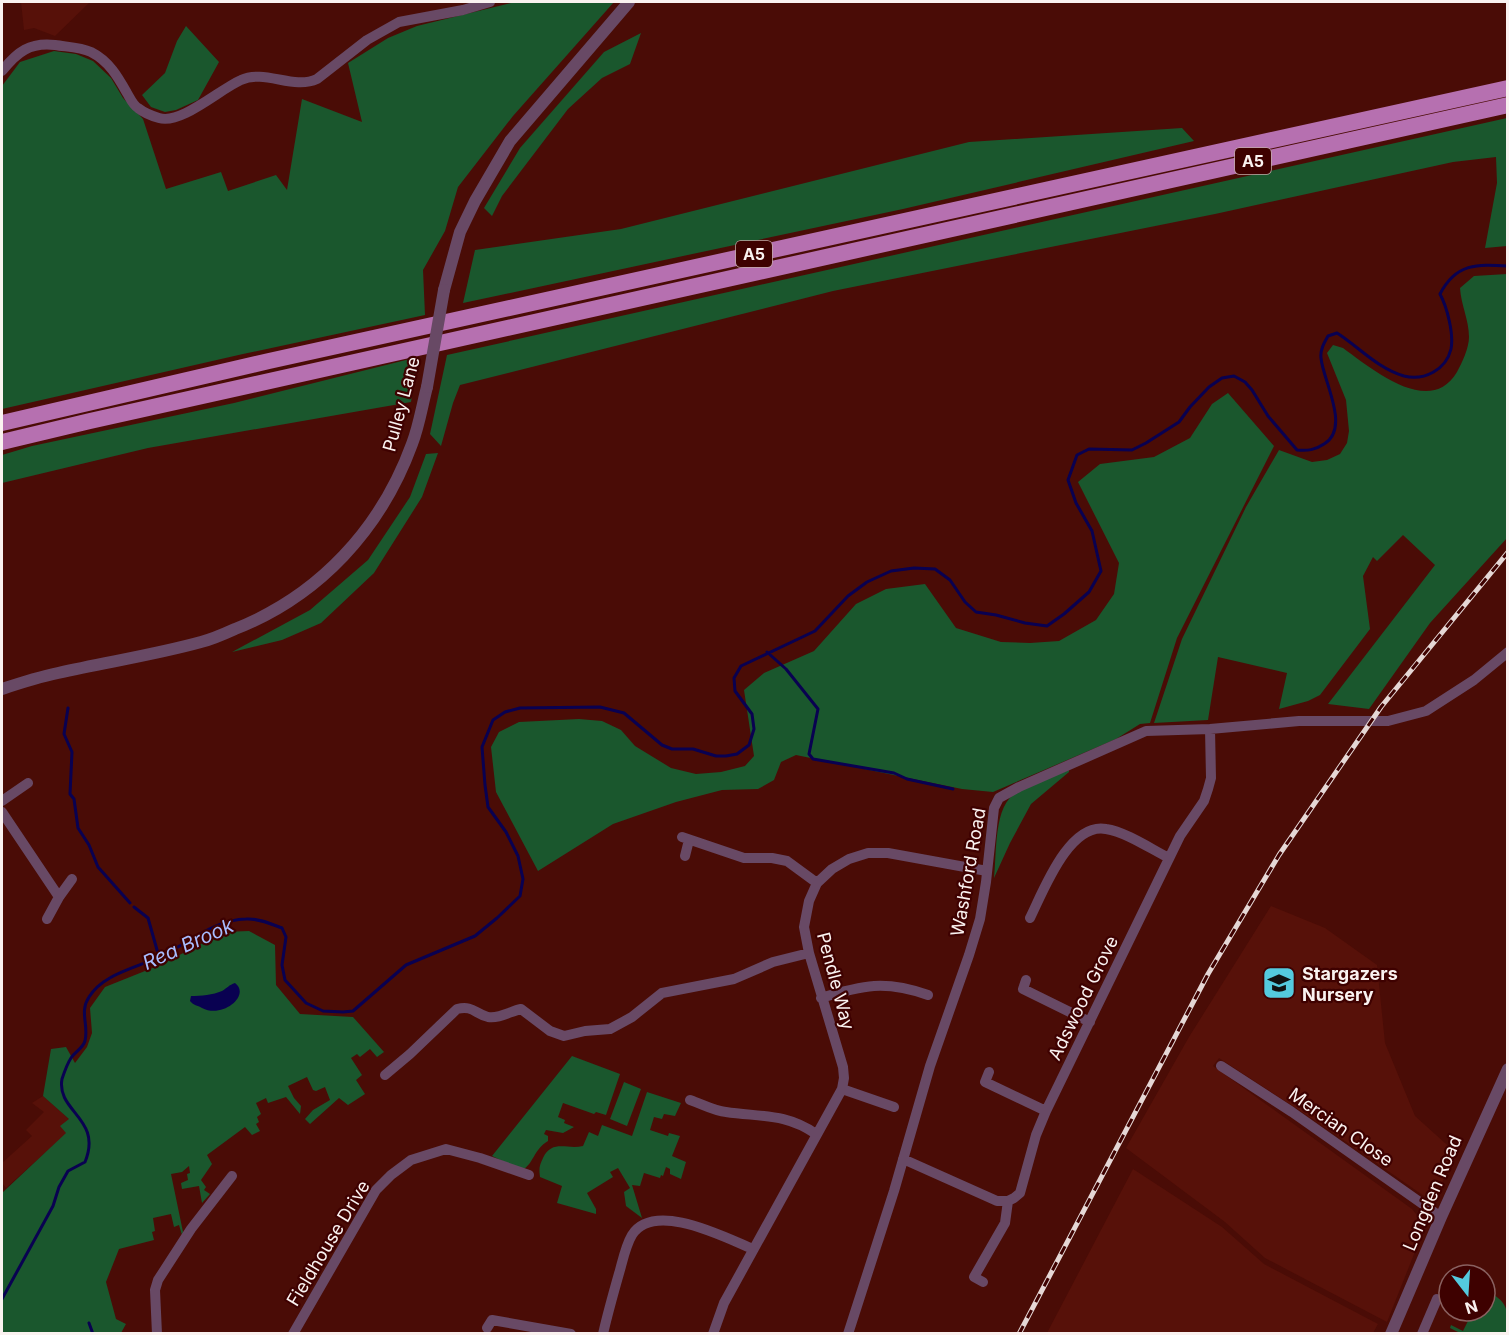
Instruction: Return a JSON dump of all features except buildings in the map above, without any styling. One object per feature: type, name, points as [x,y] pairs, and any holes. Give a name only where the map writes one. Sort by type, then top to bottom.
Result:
[{"type":"highway","name":"A5","points":[[2,423],[269,360],[1508,88]]},
{"type":"highway","name":"A5","points":[[2,442],[1508,105]]},
{"type":"street","points":[[2,71],[14,56],[30,46],[49,44],[91,52],[114,71],[136,107],[161,119],[184,113],[242,78],[258,77],[308,83],[317,79],[367,40],[399,22],[463,10],[490,2]]},
{"type":"street","name":"Pulley Lane","points":[[2,689],[55,673],[203,642],[256,621],[289,603],[315,584],[357,542],[380,509],[399,475],[412,443],[427,387],[444,290],[460,232],[475,201],[510,141],[628,2]]},
{"type":"street","name":"Washford Road","points":[[848,1334],[930,1066],[980,919],[994,808],[999,798],[1146,731],[1210,729],[1299,721],[1388,721],[1426,711],[1474,680],[1508,652]]},
{"type":"street","name":"Adswood Grove","points":[[974,1278],[1005,1223],[1008,1201],[1020,1193],[1036,1135],[1046,1111],[1180,836],[1204,801],[1211,778],[1210,729]]},
{"type":"street","points":[[2,801],[28,783]]},
{"type":"street","points":[[2,812],[59,897]]},
{"type":"street","points":[[1030,910],[1059,860],[1079,838],[1091,830],[1106,829],[1117,832],[1169,858]]},
{"type":"street","points":[[685,856],[685,839],[744,858],[787,861],[817,883],[832,869],[849,859],[868,853],[888,853],[987,871]]},
{"type":"street","points":[[47,919],[72,879]]},
{"type":"street","name":"Pendle Way","points":[[817,883],[809,901],[804,927],[821,998],[843,1067],[842,1089]]},
{"type":"street","points":[[385,1075],[457,1009],[466,1007],[487,1017],[498,1017],[521,1009],[550,1031],[564,1036],[610,1029],[632,1017],[662,993],[734,980],[773,962],[809,953]]},
{"type":"street","points":[[821,998],[854,988],[910,983],[928,995]]},
{"type":"street","points":[[1022,989],[1090,1022]]},
{"type":"street","name":"Mercian Close","points":[[1221,1066],[1292,1112],[1441,1216]]},
{"type":"street","name":"Longden Road","points":[[1391,1334],[1441,1216],[1508,1069]]},
{"type":"street","points":[[985,1082],[1046,1111]]},
{"type":"street","points":[[712,1334],[724,1303],[842,1089],[883,1098],[894,1107]]},
{"type":"street","points":[[708,1106],[712,1095]]},
{"type":"street","points":[[690,1100],[723,1112],[766,1114],[782,1118],[816,1134]]},
{"type":"street","name":"Fieldhouse Drive","points":[[293,1334],[376,1191],[390,1175],[411,1160],[446,1149],[529,1174]]},
{"type":"street","points":[[903,1159],[997,1201],[1008,1201]]},
{"type":"street","points":[[157,1334],[155,1290],[158,1280],[232,1176]]},
{"type":"street","points":[[603,1334],[626,1251],[633,1234],[640,1227],[650,1222],[668,1220],[710,1231],[753,1249]]},
{"type":"street","points":[[1422,1334],[1437,1299]]},
{"type":"street","points":[[491,1319],[571,1334]]},
{"type":"shaded area","points":[[21,2],[90,2],[55,36],[34,28],[24,30]]},
{"type":"shaded area","points":[[1271,906],[1325,928],[1377,965],[1385,1043],[1415,1116],[1456,1153],[1437,1193],[1424,1196],[1319,1123],[1219,1058],[1213,1066],[1412,1209],[1420,1219],[1422,1234],[1387,1322],[1265,1258],[1225,1222],[1126,1148],[1189,1037]]},
{"type":"shaded area","points":[[235,983],[240,994],[226,1008],[210,1011],[190,1001],[191,996],[222,991]]},
{"type":"shaded area","points":[[43,1096],[70,1120],[67,1133],[6,1188],[2,1183],[2,1163],[32,1136],[26,1130],[44,1112],[32,1103]]},
{"type":"shaded area","points":[[1133,1169],[1222,1227],[1264,1264],[1378,1324],[1373,1333],[1047,1333]]},
{"type":"green space","points":[[515,2],[614,2],[513,116],[458,187],[445,231],[423,270],[425,315],[2,409],[2,86],[20,62],[54,51],[76,54],[93,61],[111,78],[123,98],[143,119],[166,189],[221,172],[228,191],[276,175],[287,190],[302,99],[362,122],[348,63],[388,38],[417,26]]},
{"type":"green space","points":[[186,26],[219,62],[198,100],[176,110],[165,112],[151,107],[142,95],[165,73],[177,41]]},
{"type":"green space","points":[[641,33],[630,64],[602,78],[568,109],[502,196],[492,216],[484,208],[520,148],[604,52]]},
{"type":"green space","points":[[1507,118],[1507,246],[1485,248],[1497,183],[1496,157],[1453,162],[1215,214],[833,291],[460,385],[441,446],[430,434],[447,355]]},
{"type":"green space","points":[[1182,128],[1194,141],[903,209],[463,303],[475,250],[621,229],[969,142]]},
{"type":"green space","points":[[1507,274],[1507,538],[1430,623],[1369,709],[1328,704],[1435,565],[1403,535],[1377,561],[1373,557],[1363,576],[1370,629],[1320,695],[1308,701],[1279,709],[1287,673],[1218,657],[1208,720],[1154,723],[1182,639],[1246,507],[1279,450],[1312,462],[1327,460],[1340,454],[1347,443],[1349,431],[1346,400],[1327,353],[1333,345],[1343,348],[1369,367],[1401,385],[1417,390],[1432,391],[1446,385],[1457,372],[1469,341],[1460,288],[1474,276]]},
{"type":"green space","points":[[418,357],[411,402],[148,448],[2,483],[2,455],[32,446],[234,403]]},
{"type":"green space","points":[[1228,393],[1274,446],[1177,638],[1150,723],[1140,724],[1116,739],[993,792],[962,789],[796,755],[781,762],[774,780],[758,789],[722,790],[676,802],[613,824],[538,871],[496,792],[491,747],[499,732],[519,722],[579,719],[602,721],[621,730],[635,746],[671,768],[696,774],[721,772],[745,766],[754,756],[744,690],[764,673],[814,651],[856,604],[886,589],[925,584],[956,628],[1001,642],[1059,641],[1096,620],[1114,594],[1119,563],[1078,482],[1100,464],[1154,457],[1190,438],[1212,404]]},
{"type":"green space","points":[[438,453],[422,497],[374,573],[321,623],[282,640],[232,652],[310,610],[368,560],[410,497],[426,454]]},
{"type":"green space","points":[[1069,770],[1031,804],[994,878],[1000,819],[1009,798],[1023,789]]},
{"type":"green space","points":[[249,931],[275,945],[276,985],[300,1014],[353,1017],[384,1052],[377,1057],[370,1049],[360,1057],[357,1054],[351,1058],[362,1075],[356,1080],[365,1094],[348,1105],[339,1098],[310,1124],[305,1119],[313,1110],[330,1100],[325,1087],[313,1090],[307,1077],[288,1086],[301,1106],[300,1114],[286,1097],[268,1103],[266,1098],[256,1103],[261,1114],[257,1117],[259,1122],[256,1124],[260,1131],[252,1135],[245,1127],[207,1155],[212,1164],[201,1180],[206,1187],[204,1190],[210,1194],[202,1203],[199,1186],[182,1189],[181,1183],[188,1180],[189,1166],[182,1172],[171,1174],[182,1235],[179,1225],[174,1227],[171,1214],[153,1218],[154,1240],[119,1249],[106,1282],[116,1319],[126,1324],[121,1333],[2,1333],[2,1193],[66,1133],[60,1126],[69,1119],[43,1096],[51,1049],[66,1047],[75,1063],[87,1047],[92,1033],[90,1008],[105,987],[160,965],[224,932]]},
{"type":"green space","points":[[572,1056],[620,1074],[606,1115],[596,1112],[594,1114],[563,1103],[558,1117],[565,1120],[564,1123],[574,1127],[563,1133],[546,1130],[544,1134],[548,1136],[548,1141],[539,1148],[529,1164],[522,1170],[492,1156]]},
{"type":"green space","points":[[624,1082],[641,1089],[627,1126],[610,1119]]},
{"type":"green space","points":[[647,1092],[681,1103],[675,1116],[664,1114],[662,1119],[654,1117],[650,1130],[668,1136],[669,1133],[680,1136],[672,1156],[686,1162],[681,1179],[670,1174],[670,1169],[666,1167],[660,1178],[644,1173],[640,1186],[632,1185],[642,1218],[626,1206],[624,1192],[630,1188],[618,1168],[610,1172],[613,1177],[587,1193],[596,1209],[596,1214],[557,1203],[562,1186],[540,1177],[540,1165],[547,1152],[560,1146],[583,1146],[589,1132],[598,1136],[602,1125],[632,1136]]},
{"type":"green space","points":[[1497,1297],[1499,1298],[1507,1312],[1507,1333],[1460,1333],[1450,1328],[1451,1325],[1463,1331],[1467,1323],[1497,1323]]},
{"type":"waterway","name":"Rea Brook","points":[[2,1299],[53,1206],[59,1187],[68,1171],[85,1162],[89,1147],[88,1135],[84,1125],[66,1100],[62,1090],[62,1079],[70,1060],[85,1041],[86,1003],[95,989],[111,977],[169,952],[223,923],[255,919],[282,928],[286,937],[282,965],[285,980],[306,1003],[323,1011],[353,1011],[406,965],[475,936],[520,896],[523,879],[518,856],[506,832],[488,807],[485,785],[482,747],[493,720],[505,712],[520,708],[600,707],[624,713],[662,745],[672,749],[693,749],[716,756],[737,754],[749,745],[754,729],[752,714],[735,691],[734,678],[741,666],[815,631],[848,596],[867,582],[891,571],[914,568],[935,569],[950,580],[965,602],[976,612],[1047,626],[1089,592],[1101,571],[1092,531],[1076,503],[1068,480],[1077,455],[1089,449],[1132,450],[1146,443],[1179,422],[1209,387],[1222,378],[1234,376],[1245,382],[1252,390],[1268,416],[1297,450],[1318,448],[1332,437],[1335,427],[1333,404],[1321,358],[1328,336],[1337,333],[1377,363],[1404,376],[1426,375],[1444,363],[1451,349],[1452,336],[1440,294],[1446,284],[1453,276],[1468,268],[1487,265],[1508,266]]},
{"type":"waterway","points":[[767,652],[786,669],[818,709],[809,754],[813,759],[894,773],[907,779],[953,789]]},
{"type":"waterway","points":[[68,708],[64,734],[72,752],[70,794],[74,799],[78,828],[89,845],[98,867],[130,903]]},
{"type":"waterway","points":[[134,907],[148,918],[159,957]]},
{"type":"waterway","points":[[89,1323],[93,1334]]},
{"type":"railway","points":[[1019,1334],[1208,974],[1279,855],[1381,707],[1508,552]]},
{"type":"place","name":"Stargazers Nursery","points":[[1279,983]]}]
